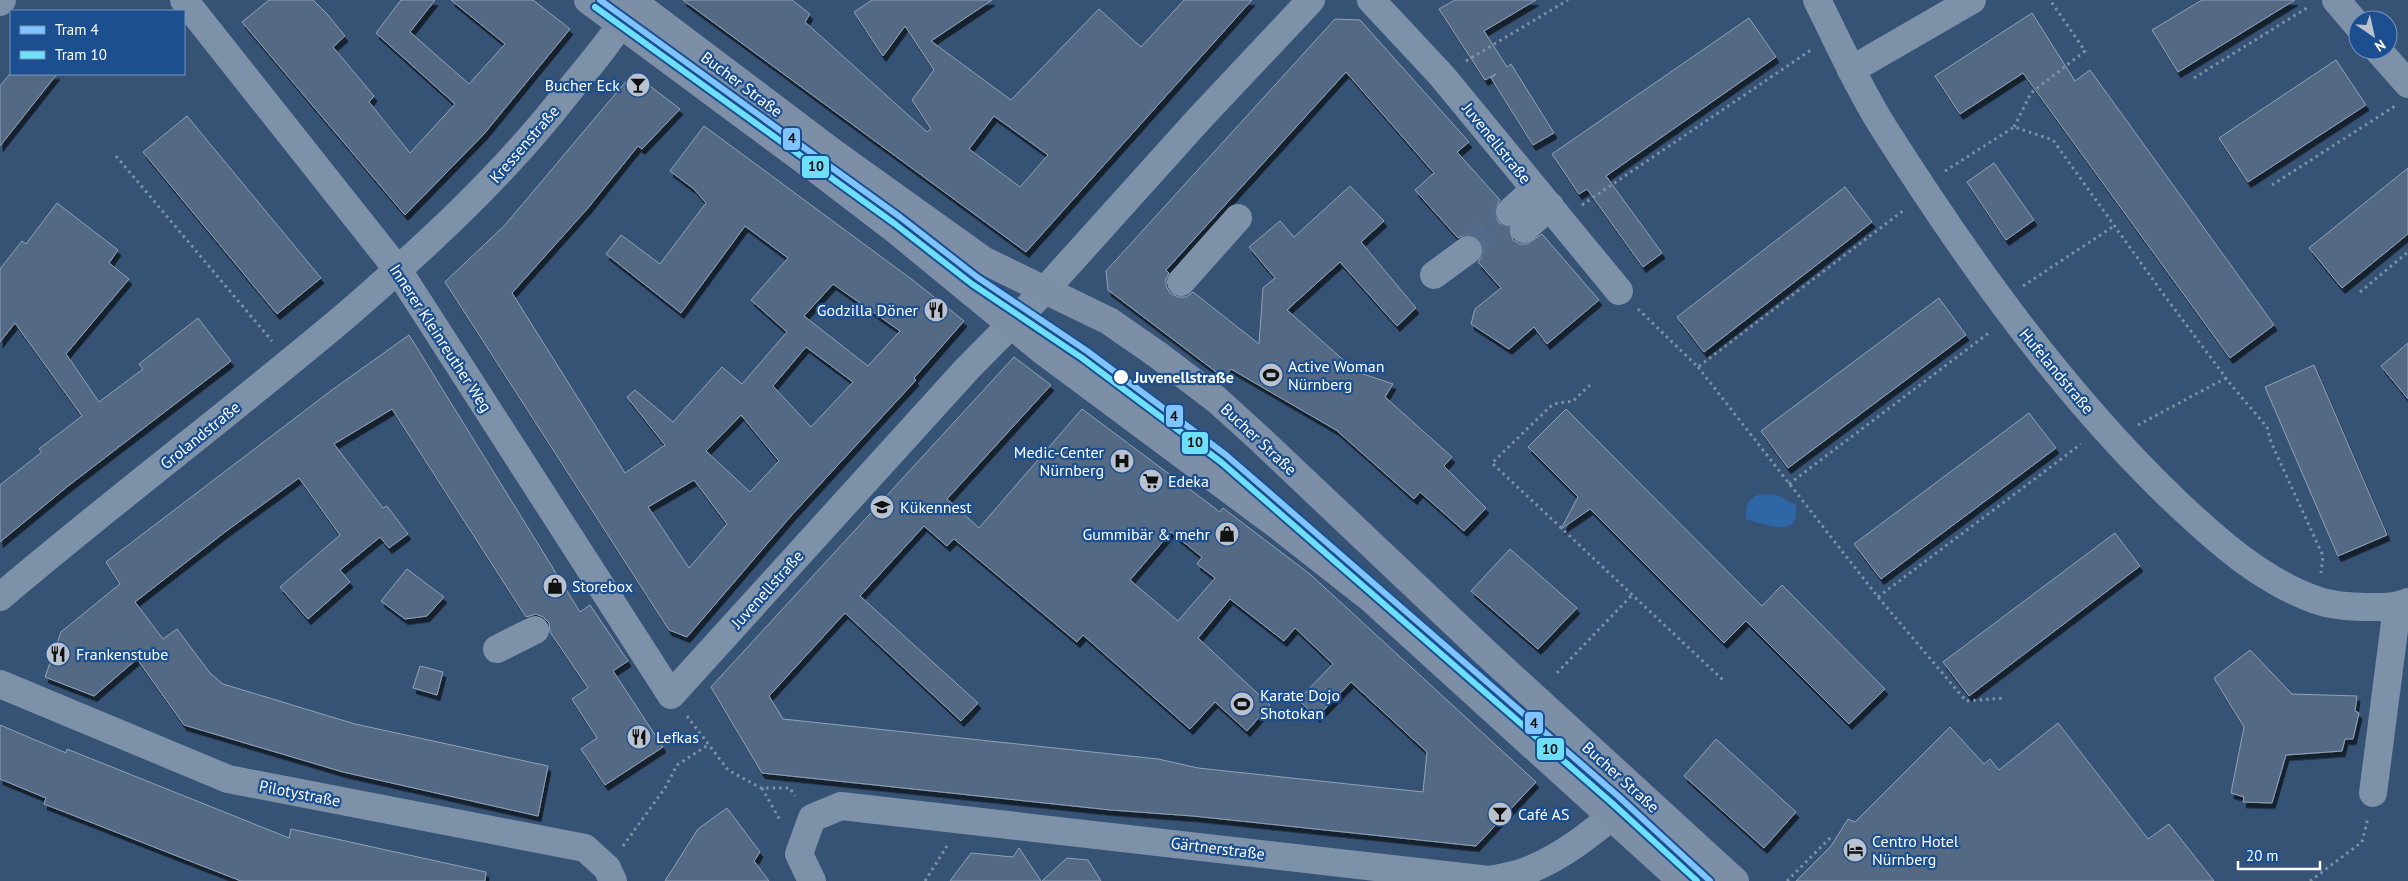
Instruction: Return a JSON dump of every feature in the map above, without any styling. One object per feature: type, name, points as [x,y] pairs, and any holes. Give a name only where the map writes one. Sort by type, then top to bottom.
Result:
[{"type":"main road","name":"Bucher Straße","points":[[588,0],[624,8],[984,260],[1109,321],[1233,414],[1431,602],[1735,881]]},
{"type":"main road","name":"Bucher Straße","points":[[624,8],[1009,325],[1089,387],[1277,524],[1352,584],[1681,881]]},
{"type":"street","name":"Innerer Kleinreuther Weg","points":[[184,0],[398,270],[671,695]]},
{"type":"street","name":"Juvenellstraße","points":[[671,695],[1009,325],[1045,290],[1200,119],[1312,0]]},
{"type":"street","name":"Juvenellstraße","points":[[1371,0],[1442,76],[1619,291]]},
{"type":"street","name":"Hufelandstraße","points":[[1817,0],[1851,70],[1884,129],[1924,189],[2006,308],[2133,461],[2211,535],[2262,572],[2292,590],[2318,600],[2348,607],[2402,605]]},
{"type":"street","points":[[1851,70],[1972,0]]},
{"type":"street","points":[[2323,3],[2348,19]]},
{"type":"street","name":"Kressenstraße","points":[[398,270],[493,180],[546,121],[624,8]]},
{"type":"street","points":[[2384,60],[2404,94]]},
{"type":"street","points":[[1517,220],[1548,205]]},
{"type":"street","points":[[1181,282],[1238,218]]},
{"type":"street","points":[[1434,275],[1468,250]]},
{"type":"street","name":"Grolandstraße","points":[[0,597],[72,536],[290,363],[398,270]]},
{"type":"street","points":[[2371,803],[2402,605]]},
{"type":"street","points":[[496,649],[535,630]]},
{"type":"street","name":"Pilotystraße","points":[[0,684],[228,779],[585,848],[610,875]]},
{"type":"street","name":"Gärtnerstraße","points":[[812,818],[841,806],[948,818],[1367,873],[1489,880],[1522,873],[1562,854],[1580,843],[1639,794]]},
{"type":"street","points":[[812,818],[799,854],[812,881]]},
{"type":"path","points":[[1442,76],[1568,0]]},
{"type":"path","points":[[1698,367],[1924,189],[2014,127],[2031,93],[2084,51],[2050,0]]},
{"type":"path","points":[[2194,78],[2323,3]]},
{"type":"path","points":[[1548,205],[1834,34]]},
{"type":"path","points":[[2272,185],[2404,94]]},
{"type":"path","points":[[2014,127],[2053,140],[2226,378],[2267,427],[2271,442],[2323,556],[2318,600]]},
{"type":"path","points":[[116,156],[290,363]]},
{"type":"path","points":[[1789,484],[2006,308],[2114,226]]},
{"type":"path","points":[[2360,292],[2408,252]]},
{"type":"path","points":[[1619,291],[1698,367],[1878,597],[1966,701],[2004,698]]},
{"type":"path","points":[[1878,597],[2108,432],[2226,378]]},
{"type":"path","points":[[1590,385],[1573,401],[1553,404],[1492,463],[1723,680]]},
{"type":"path","points":[[1557,673],[1632,595]]},
{"type":"path","points":[[695,728],[728,770],[761,788],[790,788],[812,818]]},
{"type":"path","points":[[610,875],[665,788],[677,765],[708,745]]},
{"type":"path","points":[[2310,881],[2362,842],[2371,803]]},
{"type":"path","points":[[925,881],[947,849],[948,818]]},
{"type":"path","points":[[1787,881],[1832,836]]},
{"type":"shaded area","points":[[1762,494],[1777,495],[1796,505],[1795,519],[1791,525],[1775,527],[1746,519],[1748,502],[1753,497]]},
{"type":"building","points":[[269,0],[313,0],[327,14],[345,36],[333,47],[374,96],[369,102],[410,153],[455,104],[376,33],[401,0],[435,0],[410,32],[469,84],[505,44],[451,0],[533,0],[570,29],[484,134],[405,215],[242,22]]},
{"type":"building","points":[[683,0],[792,0],[810,14],[805,22],[927,132],[931,129],[912,100],[934,70],[905,26],[883,56],[854,12],[872,0],[992,0],[931,41],[1011,100],[1099,9],[1141,47],[1184,0],[1252,0],[1026,252]],"holes":[[[994,116],[1048,155],[1020,187],[969,149]]]},
{"type":"building","points":[[1455,0],[1536,0],[1484,31],[1507,67],[1511,64],[1554,133],[1533,145],[1491,78],[1496,74],[1485,80],[1439,9]]},
{"type":"building","points":[[2202,0],[2295,0],[2178,72],[2152,30]]},
{"type":"building","points":[[2032,13],[2075,81],[2090,70],[2274,325],[2230,358],[2023,73],[1960,114],[1935,76]]},
{"type":"building","points":[[1749,18],[1776,57],[1606,176],[1662,253],[1643,267],[1587,189],[1579,194],[1552,154]]},
{"type":"building","points":[[1335,19],[1360,20],[1469,142],[1457,152],[1500,200],[1495,208],[1495,216],[1499,223],[1509,227],[1513,240],[1520,244],[1527,244],[1542,234],[1599,300],[1547,344],[1534,327],[1509,349],[1471,324],[1475,309],[1501,288],[1478,262],[1484,249],[1481,241],[1475,236],[1467,234],[1458,238],[1415,190],[1434,173],[1346,72],[1166,270],[1169,273],[1166,279],[1166,286],[1170,293],[1178,297],[1186,297],[1193,292],[1259,344],[1263,288],[1275,278],[1249,247],[1280,221],[1294,237],[1350,186],[1384,221],[1361,242],[1416,308],[1397,326],[1340,262],[1287,310],[1357,372],[1393,384],[1385,397],[1452,457],[1444,466],[1486,508],[1464,531],[1420,492],[1414,499],[1336,430],[1231,369],[1224,378],[1108,290],[1106,271]]},
{"type":"building","points":[[2336,60],[2366,105],[2248,182],[2219,138]]},
{"type":"building","points":[[633,73],[680,109],[642,149],[638,146],[588,208],[512,293],[625,473],[665,445],[627,397],[635,390],[673,422],[722,367],[742,384],[787,332],[751,300],[788,258],[745,226],[681,313],[606,254],[621,235],[660,264],[706,203],[694,189],[670,171],[704,126],[914,281],[964,321],[914,378],[916,380],[791,516],[687,637],[669,630],[445,282],[505,225]],"holes":[[[833,284],[900,331],[868,366],[804,316]],[[806,347],[853,382],[811,427],[773,386]],[[741,415],[779,461],[750,492],[706,451]],[[694,480],[727,524],[689,568],[648,507]]]},
{"type":"building","points":[[10,74],[56,75],[0,146],[0,86]]},
{"type":"building","points":[[187,116],[321,278],[277,314],[143,152]]},
{"type":"building","points":[[1994,163],[2034,220],[2006,240],[1967,182]]},
{"type":"building","points":[[2408,168],[2408,234],[2342,288],[2309,248]]},
{"type":"building","points":[[1845,187],[1872,222],[1704,352],[1677,317]]},
{"type":"building","points":[[57,203],[118,250],[109,263],[129,279],[66,354],[99,402],[143,369],[139,364],[198,318],[231,361],[68,486],[0,542],[0,485],[42,452],[39,449],[82,416],[15,323],[0,342],[0,269],[22,241],[26,244]]},
{"type":"building","points":[[1939,298],[1966,335],[1788,468],[1761,431]]},
{"type":"building","points":[[409,335],[580,612],[590,605],[628,661],[613,671],[663,747],[605,785],[581,749],[597,738],[572,699],[588,688],[550,632],[549,623],[543,617],[536,614],[526,617],[392,409],[334,444],[383,508],[387,506],[408,534],[389,548],[380,537],[340,570],[350,582],[308,619],[280,587],[340,535],[299,478],[225,532],[135,602],[163,639],[177,629],[210,673],[223,684],[355,724],[548,766],[538,816],[343,772],[184,725],[137,659],[94,696],[45,677],[61,632],[120,584],[106,562],[332,390]]},
{"type":"building","points":[[2408,343],[2408,399],[2381,366]]},
{"type":"building","points":[[1014,357],[1051,385],[947,499],[979,528],[1082,409],[1220,512],[1223,508],[1311,575],[1536,782],[1476,846],[762,773],[711,687]],"holes":[[[924,526],[947,546],[954,539],[1077,642],[1083,635],[1190,729],[1215,702],[1247,731],[1270,705],[1198,638],[1230,599],[1284,641],[1295,628],[1333,664],[1298,700],[1317,717],[1351,682],[1427,752],[1423,792],[1198,768],[1158,759],[783,719],[769,696],[845,613],[961,721],[978,703],[860,596]],[[1171,532],[1202,557],[1197,564],[1215,578],[1178,621],[1130,580]]]},
{"type":"building","points":[[2314,365],[2387,535],[2338,556],[2265,387]]},
{"type":"building","points":[[1566,409],[1762,606],[1782,585],[1885,689],[1849,724],[1746,621],[1724,643],[1590,509],[1561,529],[1578,497],[1528,447]]},
{"type":"building","points":[[2029,413],[2056,448],[1881,579],[1854,544]]},
{"type":"building","points":[[2115,533],[2140,566],[1969,696],[1943,662]]},
{"type":"building","points":[[1510,549],[1577,608],[1538,649],[1471,591]]},
{"type":"building","points":[[407,569],[444,597],[427,616],[405,619],[381,601]]},
{"type":"building","points":[[2250,650],[2292,694],[2357,696],[2355,711],[2359,713],[2353,739],[2345,739],[2342,751],[2286,755],[2272,803],[2243,802],[2244,797],[2231,793],[2244,727],[2214,678]]},
{"type":"building","points":[[420,666],[443,672],[437,695],[413,688]]},
{"type":"building","points":[[2058,723],[2148,839],[2169,824],[2214,881],[1796,881],[1831,846],[1848,819],[1855,822],[1950,727],[1984,764],[1990,759],[1999,770]]},
{"type":"building","points":[[0,725],[66,753],[67,749],[289,838],[291,829],[486,872],[485,881],[241,881],[44,804],[46,798],[0,779]]},
{"type":"building","points":[[1716,739],[1796,812],[1764,848],[1684,776]]},
{"type":"building","points":[[727,808],[760,852],[754,861],[769,881],[665,881],[698,829]]},
{"type":"building","points":[[1019,848],[1041,881],[950,881],[971,853],[1013,857]]},
{"type":"building","points":[[1067,858],[1088,860],[1101,881],[1042,881]]},
{"type":"tunnel","points":[[1468,250],[1510,212]]},
{"type":"tram line","name":"4","points":[[600,0],[900,217],[977,277],[1087,351],[1226,455],[1618,796],[1710,881]]},
{"type":"tram line","name":"10","points":[[595,7],[895,224],[972,284],[1082,358],[1221,462],[1612,803],[1697,881]]},
{"type":"place","name":"Bucher Eck","points":[[638,85]]},
{"type":"place","name":"Godzilla Döner","points":[[936,310]]},
{"type":"place","name":"Active Woman Nürnberg","points":[[1271,375]]},
{"type":"place","name":"Juvenellstraße","points":[[1121,377]]},
{"type":"place","name":"Medic-Center Nürnberg","points":[[1122,461]]},
{"type":"place","name":"Edeka","points":[[1151,481]]},
{"type":"place","name":"Kükennest","points":[[882,507]]},
{"type":"place","name":"Gummibär & mehr","points":[[1227,534]]},
{"type":"place","name":"Storebox","points":[[555,586]]},
{"type":"place","name":"Frankenstube","points":[[58,654]]},
{"type":"place","name":"Karate Dojo Shotokan","points":[[1242,704]]},
{"type":"place","name":"Lefkas","points":[[639,737]]},
{"type":"place","name":"Café AS","points":[[1500,814]]},
{"type":"place","name":"Centro Hotel Nürnberg","points":[[1855,850]]}]
